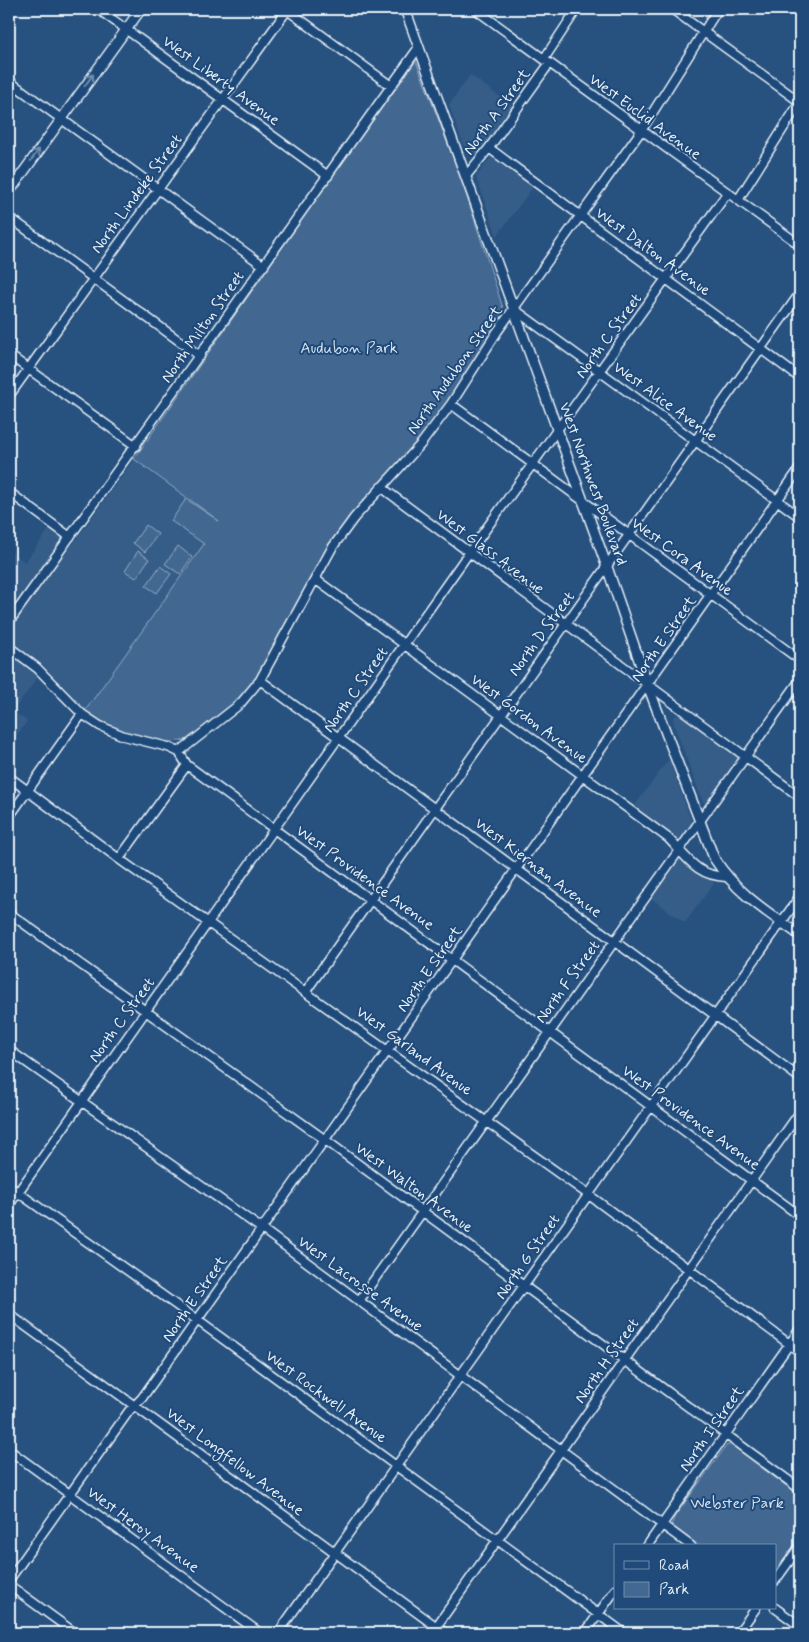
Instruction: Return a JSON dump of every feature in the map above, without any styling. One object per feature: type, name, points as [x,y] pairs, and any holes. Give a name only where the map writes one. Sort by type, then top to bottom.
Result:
[{"type":"main road","points":[[9,192],[141,9]]},
{"type":"main road","name":"West Northwest Boulevard","points":[[405,9],[584,502],[648,686],[714,858],[726,877],[741,892],[800,935]]},
{"type":"street","name":"West Liberty Avenue","points":[[98,9],[328,176]]},
{"type":"street","points":[[287,9],[391,86]]},
{"type":"street","name":"North Lindeke Street","points":[[9,396],[287,9]]},
{"type":"street","name":"West Euclid Avenue","points":[[476,9],[800,245]]},
{"type":"street","name":"North A Street","points":[[466,176],[489,148],[547,62],[577,9]]},
{"type":"street","points":[[672,9],[800,102],[738,200]]},
{"type":"street","name":"North Audubon Street","points":[[179,752],[240,704],[260,680],[338,540],[421,444],[451,404],[483,352],[641,131],[718,9]]},
{"type":"street","name":"North Milton Street","points":[[9,622],[419,47]]},
{"type":"street","points":[[9,81],[264,266]]},
{"type":"street","name":"West Dalton Avenue","points":[[489,148],[800,378]]},
{"type":"street","name":"North C Street","points":[[9,1205],[404,644],[728,192]]},
{"type":"street","points":[[9,216],[200,356]]},
{"type":"street","name":"North D Street","points":[[306,991],[630,536],[800,293]]},
{"type":"street","name":"West Alice Avenue","points":[[514,309],[800,517]]},
{"type":"street","points":[[9,355],[136,446]]},
{"type":"street","name":"West Cora Avenue","points":[[451,404],[800,660]]},
{"type":"street","name":"North E Street","points":[[9,1580],[262,1229],[324,1139],[712,596],[800,468]]},
{"type":"street","name":"West Glass Avenue","points":[[382,487],[468,554],[800,797]]},
{"type":"street","points":[[9,492],[70,537]]},
{"type":"street","name":"West Gordon Avenue","points":[[315,579],[668,838],[684,856],[710,876],[726,877]]},
{"type":"street","points":[[9,647],[42,672],[82,714],[112,732],[168,746],[179,752]]},
{"type":"street","name":"West Kiernan Avenue","points":[[260,680],[800,1078]]},
{"type":"street","name":"North F Street","points":[[359,1301],[800,680]]},
{"type":"street","points":[[9,817],[82,714]]},
{"type":"street","name":"West Providence Avenue","points":[[179,752],[187,765],[454,959],[800,1216]]},
{"type":"street","points":[[120,859],[187,765]]},
{"type":"street","name":"West Garland Avenue","points":[[9,776],[27,792],[589,1195],[800,1352]]},
{"type":"street","name":"North G Street","points":[[278,1633],[800,896]]},
{"type":"street","name":"West Walton Avenue","points":[[9,913],[324,1139],[800,1489]]},
{"type":"street","name":"West Lacrosse Avenue","points":[[9,1050],[262,1229],[688,1544]]},
{"type":"street","name":"North H Street","points":[[436,1627],[800,1112]]},
{"type":"street","name":"West Rockwell Avenue","points":[[9,1186],[398,1466],[624,1633]]},
{"type":"street","name":"West Longfellow Avenue","points":[[9,1314],[136,1405],[445,1633]]},
{"type":"street","name":"North I Street","points":[[648,1544],[800,1329]]},
{"type":"street","name":"West Heroy Avenue","points":[[9,1450],[260,1633]]},
{"type":"street","points":[[776,1580],[800,1546]]},
{"type":"street","points":[[9,1585],[75,1633]]},
{"type":"street","points":[[585,1633],[614,1591]]},
{"type":"street","points":[[776,1609],[800,1626]]},
{"type":"street","points":[[738,1633],[755,1610]]},
{"type":"shaded area","points":[[470,75],[513,106],[474,157],[467,155],[449,105]]},
{"type":"shaded area","points":[[491,157],[533,187],[497,236],[476,177]]},
{"type":"shaded area","points":[[134,459],[220,522],[85,711],[42,664],[9,643],[9,550],[25,562],[50,528],[72,545]]},
{"type":"shaded area","points":[[9,653],[39,676],[13,711],[27,721],[9,747]]},
{"type":"shaded area","points":[[679,714],[738,758],[738,762],[707,804],[703,802],[673,722],[673,717]]},
{"type":"shaded area","points":[[669,759],[692,823],[681,841],[633,808]]},
{"type":"shaded area","points":[[679,860],[683,860],[714,883],[685,923],[652,899]]},
{"type":"green space","name":"Audubon Park","points":[[416,61],[461,178],[505,314],[480,349],[449,402],[423,437],[356,511],[261,673],[238,701],[186,740],[160,741],[147,739],[120,730],[85,711],[204,544],[171,521],[186,499],[219,521],[134,459],[331,178]]},
{"type":"green space","points":[[146,525],[158,534],[145,552],[133,543]]},
{"type":"green space","points":[[178,546],[192,557],[180,574],[165,564]]},
{"type":"green space","points":[[138,551],[149,559],[136,578],[125,571]]},
{"type":"green space","points":[[160,566],[171,574],[157,593],[146,586]]},
{"type":"green space","name":"Webster Park","points":[[727,1445],[731,1445],[800,1496],[800,1540],[776,1574],[776,1544],[696,1544],[671,1525],[675,1516]]}]
